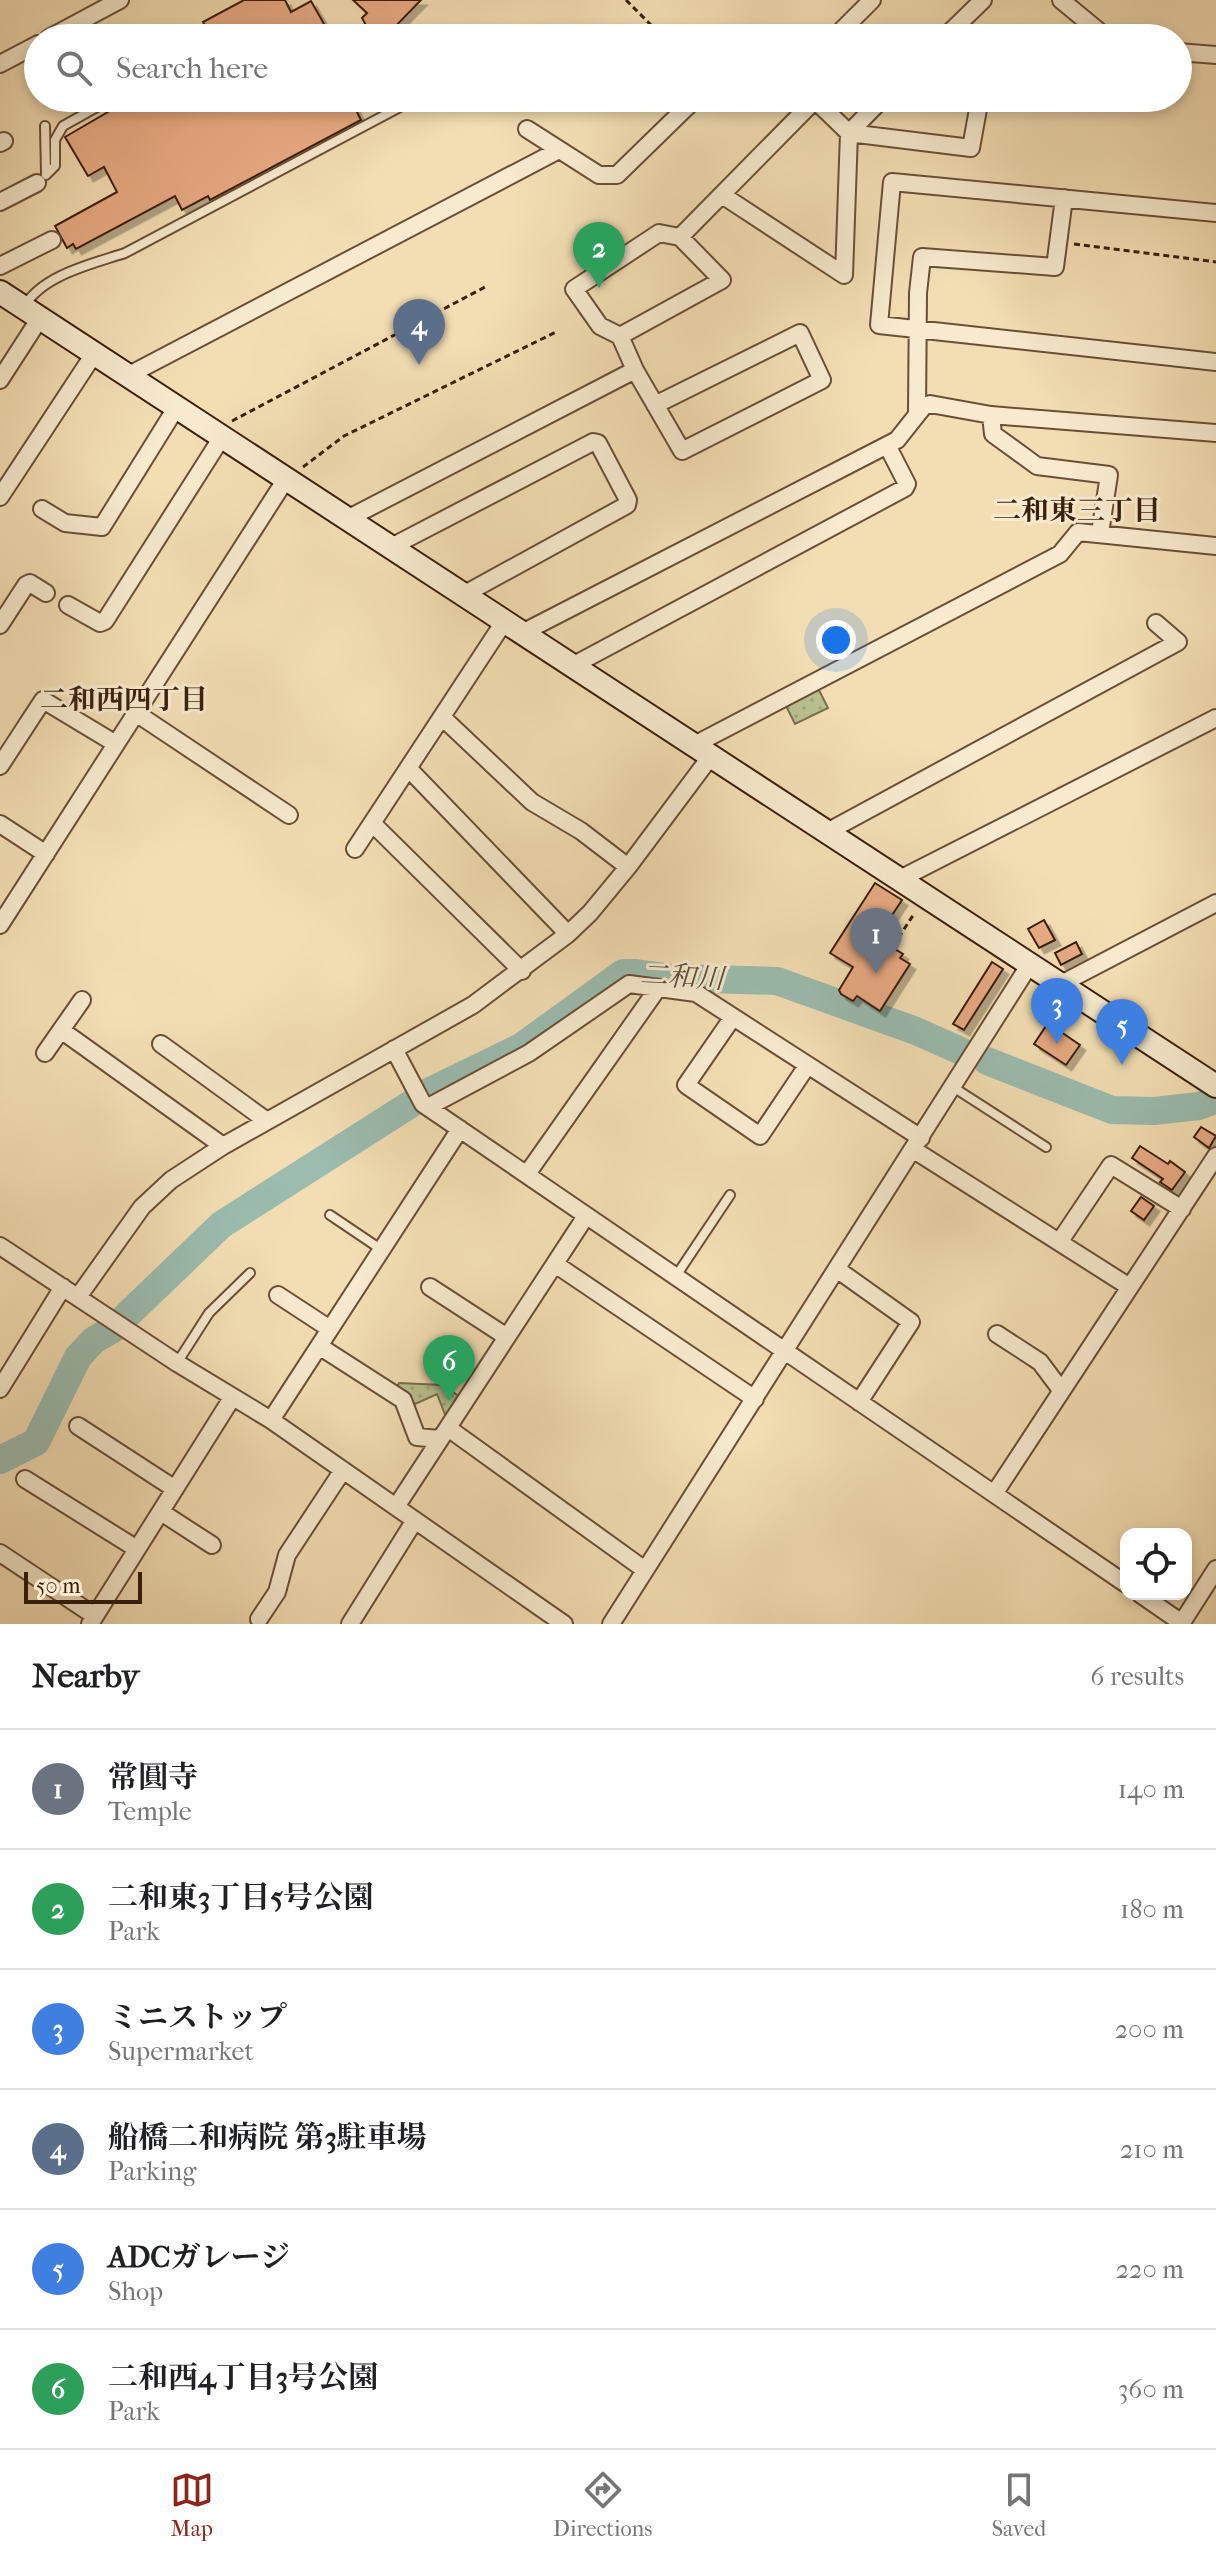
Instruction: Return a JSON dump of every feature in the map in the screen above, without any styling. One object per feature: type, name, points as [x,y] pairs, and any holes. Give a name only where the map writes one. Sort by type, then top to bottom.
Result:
[{"type":"street","points":[[75,24],[120,0]]},
{"type":"street","points":[[848,24],[872,0]]},
{"type":"street","points":[[958,24],[983,0]]},
{"type":"street","points":[[1061,0],[1086,24]]},
{"type":"street","points":[[0,64],[24,51]]},
{"type":"street","points":[[1192,53],[1216,55]]},
{"type":"street","points":[[527,129],[599,175],[617,175],[682,112]]},
{"type":"street","points":[[680,237],[802,112]]},
{"type":"street","points":[[827,112],[849,133],[971,148],[977,112]]},
{"type":"street","points":[[722,195],[844,275],[849,133],[869,112]]},
{"type":"street","points":[[127,376],[559,150]]},
{"type":"street","points":[[0,202],[41,179]]},
{"type":"street","points":[[1216,213],[892,182],[879,325],[1216,362]]},
{"type":"street","points":[[355,849],[442,717],[513,627],[897,440],[917,411],[922,257],[1055,267],[1064,198]]},
{"type":"street","points":[[620,336],[722,280],[680,237],[659,233],[574,289],[600,326],[620,336],[635,370],[655,405],[682,451],[822,380],[800,333],[655,405]]},
{"type":"street","points":[[0,266],[52,240]]},
{"type":"street","points":[[0,292],[1216,1086]]},
{"type":"street","points":[[0,380],[32,313]]},
{"type":"street","points":[[0,497],[94,354]]},
{"type":"street","points":[[347,519],[635,370]]},
{"type":"street","points":[[917,411],[930,404],[991,415],[1216,433]]},
{"type":"street","points":[[42,509],[65,523],[102,527],[176,408]]},
{"type":"street","points":[[991,415],[993,434],[1037,466],[1109,475],[1100,533]]},
{"type":"street","points":[[68,605],[100,623],[105,621],[217,434]]},
{"type":"street","points":[[391,547],[593,442],[598,443],[628,500],[627,505],[463,595]]},
{"type":"street","points":[[572,666],[905,488],[907,484],[887,445]]},
{"type":"street","points":[[0,925],[287,480]]},
{"type":"street","points":[[78,1297],[142,1207],[171,1180],[223,1146],[473,1005],[568,934],[628,867],[702,750],[1060,554],[1078,532],[1216,546]]},
{"type":"street","points":[[0,625],[26,585],[30,583],[46,593]]},
{"type":"street","points":[[827,832],[1178,642],[1156,623]]},
{"type":"street","points":[[0,766],[43,700],[116,744]]},
{"type":"street","points":[[136,713],[289,815]]},
{"type":"street","points":[[442,717],[532,802],[581,831],[628,867]]},
{"type":"street","points":[[900,879],[1216,718]]},
{"type":"street","points":[[408,768],[568,934]]},
{"type":"street","points":[[372,823],[522,971]]},
{"type":"street","points":[[0,824],[46,854]]},
{"type":"street","points":[[1061,984],[1216,903]]},
{"type":"street","points":[[611,1624],[1030,964]]},
{"type":"street","points":[[422,1100],[529,1053],[629,984],[696,993],[1128,1286]]},
{"type":"street","points":[[527,1174],[658,988]]},
{"type":"street","points":[[45,1053],[82,1000]]},
{"type":"street","points":[[733,1017],[686,1085],[760,1136],[807,1066]]},
{"type":"street","points":[[61,1030],[223,1146]]},
{"type":"street","points":[[161,1044],[267,1121]]},
{"type":"street","points":[[394,1049],[422,1100],[460,1129],[1120,1580]]},
{"type":"street","points":[[271,1420],[460,1129]]},
{"type":"street","points":[[994,1494],[1216,1156]]},
{"type":"street","points":[[1060,1241],[1111,1165],[1182,1209]]},
{"type":"street","points":[[396,1507],[586,1216]]},
{"type":"street","points":[[0,1246],[177,1363],[271,1420],[564,1624]]},
{"type":"street","points":[[555,1264],[755,1399]]},
{"type":"street","points":[[838,1270],[911,1322],[859,1402]]},
{"type":"street","points":[[0,1389],[63,1287]]},
{"type":"street","points":[[430,1287],[507,1337]]},
{"type":"street","points":[[278,1295],[330,1329]]},
{"type":"street","points":[[997,1334],[1040,1362],[1061,1390]]},
{"type":"street","points":[[319,1346],[403,1400],[417,1437],[444,1434],[645,1570]]},
{"type":"street","points":[[0,1553],[92,1620],[232,1398]]},
{"type":"street","points":[[78,1426],[175,1489]]},
{"type":"street","points":[[259,1619],[277,1592],[287,1555],[343,1470]]},
{"type":"street","points":[[25,1479],[137,1549]]},
{"type":"street","points":[[161,1512],[212,1545]]},
{"type":"street","points":[[350,1624],[415,1520]]},
{"type":"street","points":[[1149,1600],[1182,1623],[1214,1578]]},
{"type":"lane","points":[[41,179],[55,166],[55,140],[63,126],[88,112]]},
{"type":"lane","points":[[32,313],[38,289],[89,265],[125,253],[391,112]]},
{"type":"lane","points":[[41,179],[45,126]]},
{"type":"lane","points":[[953,1087],[1046,1147]]},
{"type":"lane","points":[[676,1277],[730,1195]]},
{"type":"lane","points":[[330,1215],[382,1250]]},
{"type":"lane","points":[[177,1363],[209,1313],[250,1273]]},
{"type":"path","points":[[626,0],[650,24]]},
{"type":"path","points":[[1058,241],[1216,262]]},
{"type":"path","points":[[217,434],[487,286]]},
{"type":"path","points":[[287,480],[344,436],[556,332]]},
{"type":"path","points":[[893,946],[914,914]]},
{"type":"green space","points":[[818,688],[828,708],[795,724],[785,704]]},
{"type":"green space","points":[[399,1383],[443,1385],[460,1397],[446,1417],[437,1394],[415,1404],[396,1389]]},
{"type":"building","points":[[244,0],[285,0],[291,12],[311,1],[324,24],[204,24]]},
{"type":"building","points":[[353,0],[421,0],[398,24],[365,24],[362,18],[367,13]]},
{"type":"building","points":[[108,112],[357,112],[361,120],[210,200],[208,196],[182,210],[175,196],[76,249],[73,244],[67,248],[55,226],[117,192],[104,167],[88,176],[65,137]]},
{"type":"building","points":[[875,883],[902,900],[877,938],[903,954],[900,958],[910,964],[880,1011],[857,996],[853,1001],[841,994],[839,990],[853,967],[830,953]]},
{"type":"building","points":[[1044,920],[1055,940],[1039,948],[1028,929]]},
{"type":"building","points":[[1076,942],[1082,954],[1061,965],[1055,953]]},
{"type":"building","points":[[992,962],[1003,969],[964,1030],[953,1024]]},
{"type":"building","points":[[1048,1023],[1080,1045],[1066,1065],[1034,1044]]},
{"type":"building","points":[[1201,1127],[1216,1136],[1209,1148],[1194,1137]]},
{"type":"building","points":[[1140,1146],[1185,1172],[1172,1190],[1160,1182],[1163,1179],[1132,1158]]},
{"type":"building","points":[[1141,1197],[1154,1206],[1144,1220],[1131,1211]]},
{"type":"waterway","name":"二和川","points":[[422,1095],[521,1047],[623,973],[777,981],[916,1031],[963,1052]]},
{"type":"waterway","name":"二和川","points":[[987,1061],[1112,1110],[1154,1111],[1199,1106],[1215,1100]]},
{"type":"waterway","name":"二和川","points":[[121,1321],[221,1225],[414,1102]]},
{"type":"waterway","name":"二和川","points":[[0,1460],[36,1442],[78,1357],[94,1340],[113,1329]]},
{"type":"place","name":"二和東3丁目5号公園","points":[[599,288]]},
{"type":"place","name":"船橋二和病院 第3駐車場","points":[[419,365]]},
{"type":"place","name":"常圓寺","points":[[876,974]]},
{"type":"place","name":"ミニストップ","points":[[1057,1044]]},
{"type":"place","name":"ADCガレージ","points":[[1122,1065]]},
{"type":"place","name":"二和西4丁目3号公園","points":[[449,1401]]},
{"type":"district","name":"二和東三丁目","points":[[1077,510]]},
{"type":"district","name":"二和西四丁目","points":[[124,699]]}]
